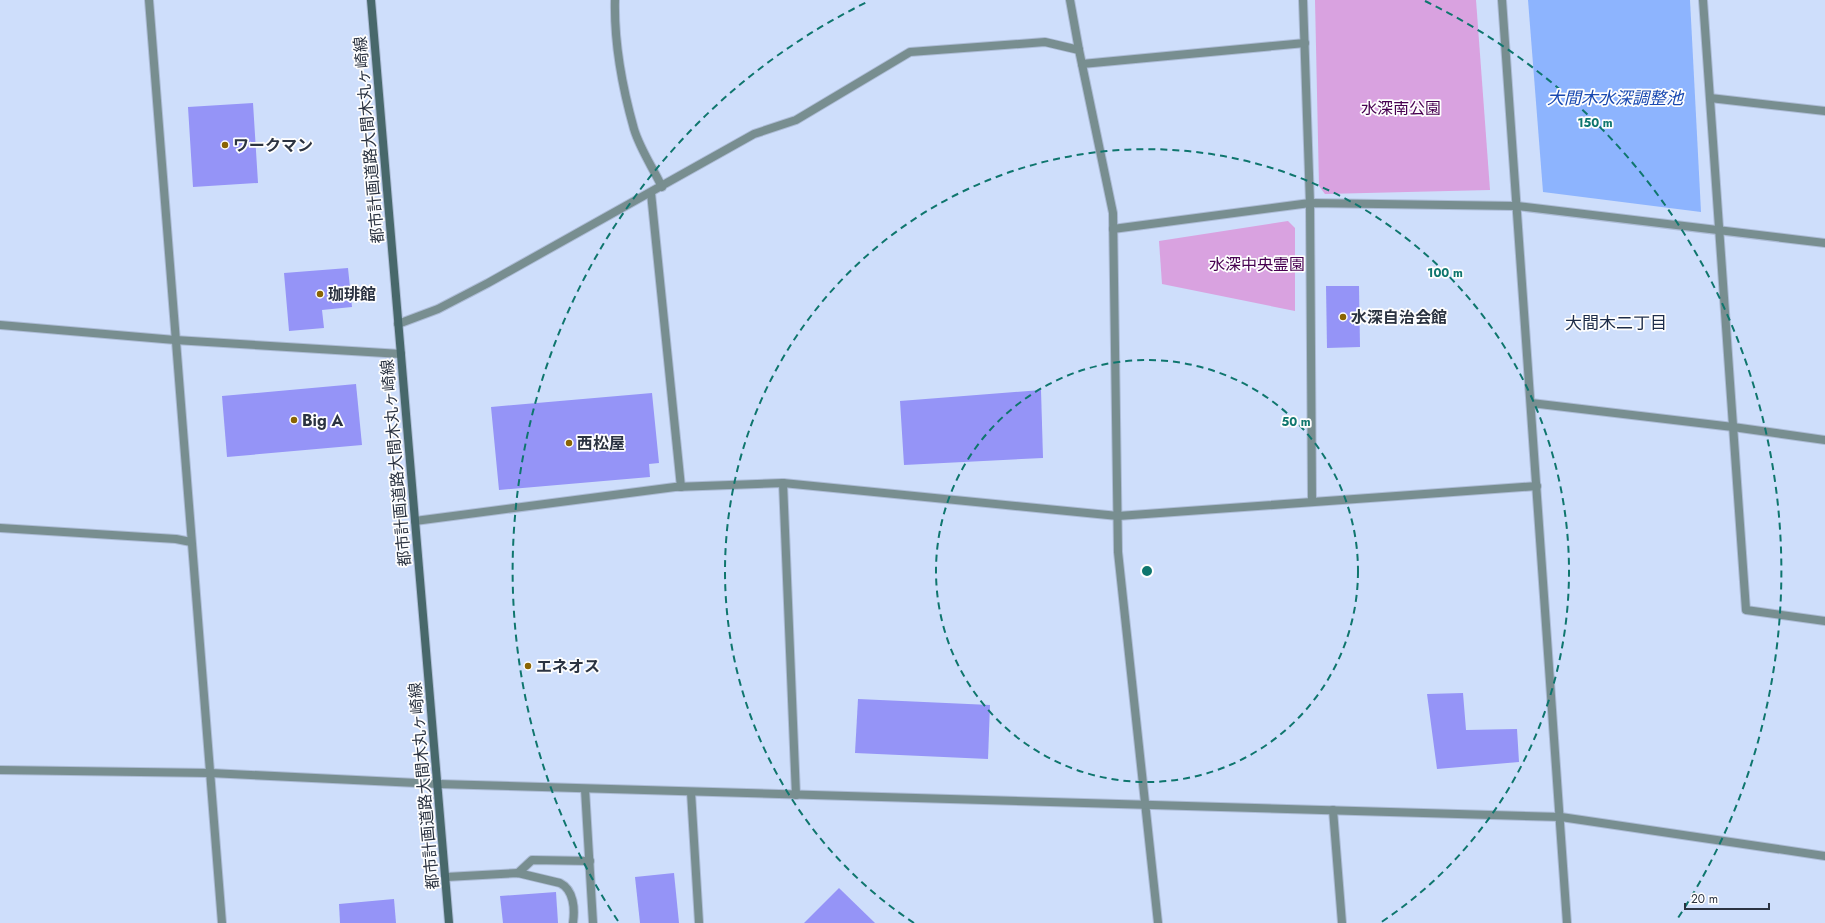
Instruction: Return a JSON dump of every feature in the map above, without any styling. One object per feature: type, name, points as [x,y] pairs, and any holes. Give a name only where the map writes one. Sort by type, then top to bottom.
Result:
[{"type":"street","points":[[149,0],[222,923]]},
{"type":"street","name":"都市計画道路大間木丸ヶ崎線","points":[[371,0],[449,923]]},
{"type":"street","points":[[615,0],[615,20],[623,80],[635,130],[662,187]]},
{"type":"street","points":[[1070,0],[1113,213],[1118,552],[1147,805],[1158,923]]},
{"type":"street","points":[[1303,0],[1310,203],[1312,502]]},
{"type":"street","points":[[1502,0],[1568,923]]},
{"type":"street","points":[[1703,0],[1746,610],[1825,621]]},
{"type":"street","points":[[398,324],[438,309],[482,286],[662,187],[754,134],[796,120],[910,52],[1045,42],[1079,50]]},
{"type":"street","points":[[1082,64],[1305,43]]},
{"type":"street","points":[[1710,98],[1825,111]]},
{"type":"street","points":[[651,193],[681,487]]},
{"type":"street","points":[[1114,230],[1310,203],[1517,206],[1825,243]]},
{"type":"street","points":[[0,325],[175,340],[401,354]]},
{"type":"street","points":[[1531,403],[1733,427],[1825,440]]},
{"type":"street","points":[[783,483],[796,795]]},
{"type":"street","points":[[415,521],[681,487],[783,483],[1118,516],[1537,486]]},
{"type":"street","points":[[0,528],[176,539],[191,542]]},
{"type":"street","points":[[0,770],[210,773],[438,784],[585,789],[1561,817],[1825,856]]},
{"type":"street","points":[[585,789],[593,923]]},
{"type":"street","points":[[691,792],[699,923]]},
{"type":"street","points":[[1333,810],[1342,923]]},
{"type":"street","points":[[518,873],[532,860],[590,861]]},
{"type":"street","points":[[446,877],[518,873],[560,883],[567,886],[572,898],[573,923]]},
{"type":"green space","name":"水深南公園","points":[[1315,0],[1476,0],[1490,190],[1325,194],[1319,186]]},
{"type":"green space","name":"水深中央霊園","points":[[1288,221],[1295,228],[1295,311],[1162,284],[1159,241]]},
{"type":"water","name":"大間木水深調整池","points":[[1528,0],[1690,0],[1701,212],[1543,192]]},
{"type":"building","points":[[253,103],[258,183],[193,187],[188,107]]},
{"type":"building","points":[[348,268],[352,307],[322,310],[324,328],[289,331],[284,273]]},
{"type":"building","points":[[1326,286],[1359,286],[1360,347],[1327,348]]},
{"type":"building","points":[[356,384],[362,445],[227,457],[222,396]]},
{"type":"building","points":[[1041,390],[1043,458],[904,465],[900,401]]},
{"type":"building","points":[[652,393],[659,463],[649,464],[650,477],[499,490],[491,407]]},
{"type":"building","points":[[1463,693],[1466,730],[1517,729],[1519,762],[1437,769],[1427,694]]},
{"type":"building","points":[[858,699],[990,705],[988,759],[855,753]]},
{"type":"building","points":[[674,873],[679,923],[640,923],[635,877]]},
{"type":"building","points":[[839,888],[875,923],[804,923]]},
{"type":"building","points":[[556,892],[558,923],[503,923],[500,896]]},
{"type":"building","points":[[394,899],[396,923],[340,923],[339,904]]},
{"type":"place","name":"ワークマン","points":[[225,145]]},
{"type":"place","name":"珈琲館","points":[[320,294]]},
{"type":"place","name":"水深自治会館","points":[[1343,317]]},
{"type":"place","name":"Big A","points":[[294,420]]},
{"type":"place","name":"西松屋","points":[[569,443]]},
{"type":"place","name":"エネオス","points":[[528,666]]},
{"type":"district","name":"大間木二丁目","points":[[1616,323]]}]
